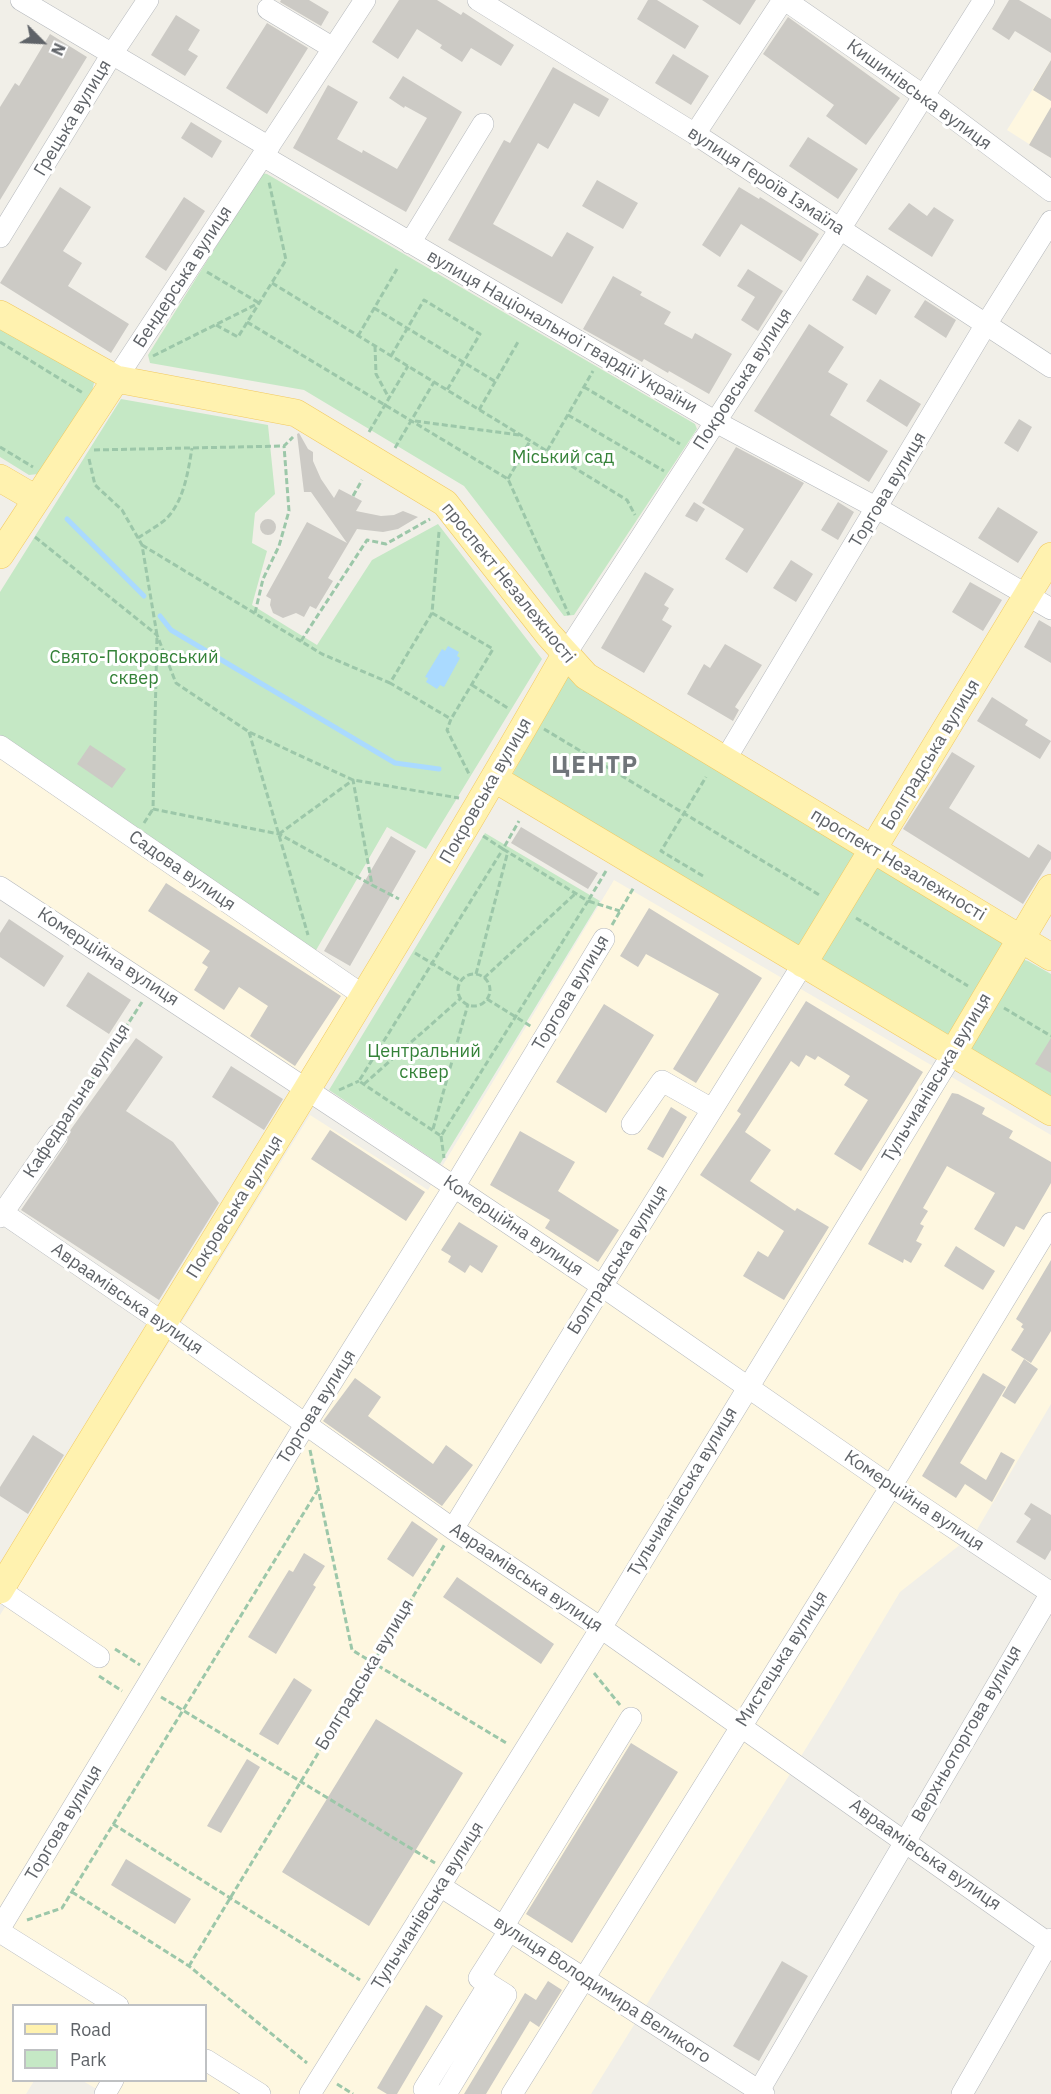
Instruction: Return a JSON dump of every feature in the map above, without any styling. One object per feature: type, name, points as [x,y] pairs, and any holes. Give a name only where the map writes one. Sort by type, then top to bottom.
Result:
[{"type":"main road","name":"проспект Незалежності","points":[[0,314],[116,380],[296,413],[445,503],[566,655],[586,676],[716,769],[873,850],[1051,957]]},
{"type":"main road","name":"Бендерська вулиця","points":[[0,555],[116,380]]},
{"type":"main road","points":[[0,478],[36,499]]},
{"type":"main road","name":"Болградська вулиця","points":[[803,964],[1051,556]]},
{"type":"main road","name":"Покровська вулиця","points":[[0,1590],[308,1089],[488,790],[566,655]]},
{"type":"main road","points":[[488,790],[803,964],[1051,1112]]},
{"type":"main road","name":"Тульчианівська вулиця","points":[[953,1053],[1051,888]]},
{"type":"street","name":"вулиця Національної гвардії України","points":[[21,0],[112,54],[410,243],[716,422],[877,508],[1051,609]]},
{"type":"street","name":"Грецька вулиця","points":[[3,232],[112,54],[148,0]]},
{"type":"street","name":"Бендерська вулиця","points":[[116,380],[365,0]]},
{"type":"street","name":"вулиця Героїв Ізмаїла","points":[[478,0],[695,134],[1051,368]]},
{"type":"street","points":[[695,134],[784,0]]},
{"type":"street","name":"Кишинівська вулиця","points":[[784,0],[924,96],[1051,191]]},
{"type":"street","name":"Покровська вулиця","points":[[566,655],[578,633],[840,230],[984,0]]},
{"type":"street","points":[[268,9],[333,48]]},
{"type":"street","points":[[410,243],[483,124]]},
{"type":"street","name":"Торгова вулиця","points":[[716,769],[1051,221]]},
{"type":"street","name":"Садова вулиця","points":[[0,746],[364,996]]},
{"type":"street","name":"Комерційна вулиця","points":[[0,887],[602,1286],[891,1486],[1051,1593]]},
{"type":"street","name":"Торгова вулиця","points":[[7,1928],[146,1688],[604,939]]},
{"type":"street","name":"Болградська вулиця","points":[[453,1529],[803,964]]},
{"type":"street","name":"Тульчианівська вулиця","points":[[310,2094],[601,1628],[953,1053]]},
{"type":"street","points":[[632,1124],[662,1081],[712,1109]]},
{"type":"street","name":"Кафедральна вулиця","points":[[1,1214],[57,1135]]},
{"type":"street","name":"Авраамівська вулиця","points":[[1,1214],[163,1323],[453,1529],[601,1628],[1050,1942]]},
{"type":"street","name":"Мистецька вулиця","points":[[512,2094],[891,1486],[1051,1223]]},
{"type":"street","points":[[0,1590],[99,1657]]},
{"type":"street","name":"Верхньоторгова вулиця","points":[[760,2093],[1051,1593]]},
{"type":"street","points":[[446,2094],[506,1995],[479,1978],[631,1718]]},
{"type":"street","name":"вулиця Володимира Великого","points":[[444,1879],[506,1929],[760,2093]]},
{"type":"street","points":[[7,1928],[115,2004]]},
{"type":"street","points":[[962,2094],[1050,1942]]},
{"type":"street","points":[[433,2094],[424,2089],[489,1984]]},
{"type":"street","points":[[207,2061],[260,2094]]},
{"type":"path","points":[[216,325],[238,337],[286,260],[268,181]]},
{"type":"path","points":[[197,266],[259,303]]},
{"type":"path","points":[[358,336],[397,269]]},
{"type":"path","points":[[272,283],[627,500],[637,519]]},
{"type":"path","points":[[391,356],[424,300],[480,334],[447,390]]},
{"type":"path","points":[[144,361],[259,303]]},
{"type":"path","points":[[374,308],[496,382]]},
{"type":"path","points":[[247,322],[508,479],[570,620]]},
{"type":"path","points":[[0,342],[84,393]]},
{"type":"path","points":[[479,410],[518,342]]},
{"type":"path","points":[[375,346],[376,374],[389,398]]},
{"type":"path","points":[[368,433],[408,366]]},
{"type":"path","points":[[547,451],[594,370]]},
{"type":"path","points":[[394,449],[434,382]]},
{"type":"path","points":[[584,387],[682,445]]},
{"type":"path","points":[[568,415],[671,475]]},
{"type":"path","points":[[411,421],[520,435]]},
{"type":"path","points":[[297,433],[284,446],[87,450],[95,485],[122,510],[142,545],[157,635],[153,809],[279,834],[417,908]]},
{"type":"path","points":[[508,479],[530,441]]},
{"type":"path","points":[[255,613],[263,579],[279,546],[289,511],[284,446]]},
{"type":"path","points":[[0,447],[34,468]]},
{"type":"path","points":[[138,538],[166,519],[178,502],[188,474],[192,448]]},
{"type":"path","points":[[352,496],[362,480]]},
{"type":"path","points":[[301,641],[366,540],[386,544],[434,516]]},
{"type":"path","points":[[390,683],[432,613],[440,521]]},
{"type":"path","points":[[31,534],[157,635],[176,683],[249,732],[353,780],[488,790]]},
{"type":"path","points":[[142,545],[322,654],[390,683],[451,719]]},
{"type":"path","points":[[432,613],[493,649],[451,719],[447,730],[488,790]]},
{"type":"path","points":[[471,685],[516,713]]},
{"type":"path","points":[[538,725],[829,901]]},
{"type":"path","points":[[249,732],[316,964]]},
{"type":"path","points":[[660,851],[683,813],[716,769]]},
{"type":"path","points":[[279,834],[353,780]]},
{"type":"path","points":[[353,780],[372,885]]},
{"type":"path","points":[[519,821],[359,1081],[441,1136],[606,871]]},
{"type":"path","points":[[483,837],[588,901],[620,911]]},
{"type":"path","points":[[476,974],[508,852]]},
{"type":"path","name":"Торгова вулиця","points":[[604,939],[634,887]]},
{"type":"path","points":[[484,978],[576,893]]},
{"type":"path","points":[[849,913],[975,990]]},
{"type":"path","points":[[413,952],[461,981]]},
{"type":"path","points":[[476,974],[484,978],[489,985],[490,992],[487,999],[477,1005],[468,1004],[461,998],[459,987],[461,981],[465,977],[476,974]]},
{"type":"path","name":"Кафедральна вулиця","points":[[57,1135],[152,986]]},
{"type":"path","points":[[364,1084],[461,998]]},
{"type":"path","points":[[487,999],[546,1035]]},
{"type":"path","points":[[433,1130],[468,1004]]},
{"type":"path","points":[[1004,1008],[1051,1036]]},
{"type":"path","points":[[305,1425],[352,1650],[522,1753]]},
{"type":"path","points":[[7,1928],[62,1908],[319,1488]]},
{"type":"path","name":"Болградська вулиця","points":[[189,1965],[453,1529]]},
{"type":"path","points":[[99,1657],[146,1688],[328,1797],[444,1879]]},
{"type":"path","points":[[99,1657],[146,1688]]},
{"type":"path","points":[[582,1658],[631,1718]]},
{"type":"path","points":[[113,1824],[375,1990]]},
{"type":"path","points":[[72,1892],[189,1965],[322,2075],[353,2094]]},
{"type":"shaded area","points":[[1051,60],[1051,158],[1007,130]]},
{"type":"shaded area","points":[[0,754],[358,995],[305,1082],[0,875]]},
{"type":"shaded area","points":[[614,880],[1051,1135],[1051,1404],[975,1533],[900,1592],[826,1716],[591,2094],[105,2094],[85,2082],[207,2082],[207,2004],[12,2004],[12,2082],[33,2082],[26,2094],[0,2094],[0,1615],[310,1115],[428,1190]]},
{"type":"green space","name":"Міський сад","points":[[262,173],[695,424],[697,429],[574,615],[564,616],[464,486],[304,390],[150,363],[148,355]]},
{"type":"green space","points":[[0,323],[93,378],[92,392],[38,474],[29,475],[0,457]]},
{"type":"green space","name":"Свято-Покровський сквер","points":[[121,399],[268,425],[275,494],[255,513],[252,543],[267,551],[252,605],[317,645],[372,560],[438,524],[542,659],[426,849],[387,827],[315,952],[0,740],[0,592]]},
{"type":"green space","points":[[568,676],[1004,943],[949,1036],[512,775]]},
{"type":"green space","name":"Центральний сквер","points":[[485,833],[600,901],[440,1164],[329,1090]]},
{"type":"green space","points":[[1018,958],[1051,974],[1051,1106],[970,1058],[968,1036]]},
{"type":"water","points":[[448,646],[459,652],[457,656],[460,658],[444,687],[440,685],[437,689],[426,682],[428,678],[425,677],[442,649],[445,651]]},
{"type":"building","points":[[281,0],[309,0],[329,12],[321,26],[280,2]]},
{"type":"building","points":[[399,0],[437,0],[461,15],[463,12],[514,45],[501,66],[471,48],[462,62],[440,48],[442,45],[417,29],[398,59],[372,42]]},
{"type":"building","points":[[648,0],[657,0],[699,26],[685,49],[637,19]]},
{"type":"building","points":[[702,0],[756,0],[740,25]]},
{"type":"building","points":[[1009,0],[1019,0],[1051,19],[1051,53],[1015,31],[1009,40],[992,29]]},
{"type":"building","points":[[176,15],[200,30],[188,50],[198,56],[185,76],[151,55]]},
{"type":"building","points":[[788,17],[900,98],[866,145],[826,116],[834,105],[763,54]]},
{"type":"building","points":[[267,23],[308,48],[267,114],[226,88]]},
{"type":"building","points":[[50,34],[87,57],[0,200],[0,107],[15,83],[19,86]]},
{"type":"building","points":[[673,54],[709,76],[691,105],[655,83]]},
{"type":"building","points":[[1051,60],[1051,101],[1033,90]]},
{"type":"building","points":[[553,67],[609,99],[599,117],[574,103],[548,149],[538,143],[493,224],[552,257],[567,232],[594,247],[562,304],[448,240],[504,140],[510,143]]},
{"type":"building","points":[[403,76],[462,112],[406,212],[293,148],[328,85],[358,102],[337,139],[397,169],[427,118],[405,106],[404,108],[389,98]]},
{"type":"building","points":[[1051,107],[1051,158],[1029,145]]},
{"type":"building","points":[[191,122],[222,141],[212,158],[181,138]]},
{"type":"building","points":[[808,137],[858,169],[838,199],[789,166]]},
{"type":"building","points":[[597,180],[638,203],[623,229],[582,206]]},
{"type":"building","points":[[60,187],[91,207],[63,251],[82,263],[68,286],[129,324],[111,353],[0,283]]},
{"type":"building","points":[[739,187],[759,199],[760,197],[819,234],[801,262],[741,224],[720,257],[702,245]]},
{"type":"building","points":[[184,197],[205,211],[166,271],[145,257]]},
{"type":"building","points":[[909,203],[927,216],[934,207],[954,220],[932,257],[888,229]]},
{"type":"building","points":[[748,269],[783,291],[758,331],[741,320],[755,297],[737,286]]},
{"type":"building","points":[[867,275],[891,290],[876,315],[852,300]]},
{"type":"building","points":[[613,276],[642,292],[640,295],[671,312],[664,324],[692,339],[695,333],[732,354],[709,394],[644,359],[642,362],[583,329]]},
{"type":"building","points":[[925,300],[956,320],[946,338],[914,317]]},
{"type":"building","points":[[809,324],[844,347],[828,372],[848,384],[830,415],[888,451],[869,482],[754,411]]},
{"type":"building","points":[[880,379],[921,404],[907,427],[866,401]]},
{"type":"building","points":[[1019,419],[1032,427],[1018,452],[1004,443]]},
{"type":"building","points":[[299,433],[308,449],[313,452],[313,461],[321,479],[334,498],[339,489],[362,501],[356,511],[381,516],[394,515],[403,511],[418,517],[398,529],[383,532],[357,529],[328,578],[333,581],[316,609],[310,606],[304,617],[296,613],[283,618],[273,613],[270,605],[271,599],[266,596],[307,522],[347,543],[311,492],[304,492],[297,434]]},
{"type":"building","points":[[736,447],[804,483],[747,573],[725,559],[744,529],[702,503]]},
{"type":"building","points":[[694,502],[705,509],[697,522],[685,516]]},
{"type":"building","points":[[838,502],[854,512],[838,540],[821,530]]},
{"type":"building","points":[[998,507],[1038,532],[1018,563],[978,538]]},
{"type":"building","points":[[268,519],[274,521],[276,527],[274,533],[268,535],[262,533],[260,527],[262,521]]},
{"type":"building","points":[[791,560],[813,574],[796,602],[773,588]]},
{"type":"building","points":[[645,572],[674,589],[664,605],[669,608],[662,620],[672,626],[644,673],[601,648]]},
{"type":"building","points":[[970,582],[1002,600],[983,631],[952,612]]},
{"type":"building","points":[[1039,620],[1051,627],[1051,663],[1024,647]]},
{"type":"building","points":[[725,644],[762,665],[735,707],[739,710],[733,721],[687,694],[704,664],[710,668]]},
{"type":"building","points":[[992,697],[1028,720],[1025,725],[1051,741],[1040,759],[977,721]]},
{"type":"building","points":[[90,745],[126,769],[112,788],[77,764]]},
{"type":"building","points":[[952,752],[975,766],[949,808],[1029,858],[1038,844],[1051,852],[1051,859],[1023,904],[903,829]]},
{"type":"building","points":[[521,827],[598,873],[588,889],[511,843]]},
{"type":"building","points":[[391,836],[416,851],[350,966],[324,951]]},
{"type":"building","points":[[166,883],[341,996],[295,1066],[250,1036],[268,1006],[239,987],[224,1010],[194,990],[208,967],[202,963],[210,951],[148,911]]},
{"type":"building","points":[[649,908],[762,978],[696,1083],[673,1069],[719,994],[646,954],[638,967],[620,956]]},
{"type":"building","points":[[9,919],[64,956],[44,987],[0,957],[0,933]]},
{"type":"building","points":[[88,972],[131,1000],[109,1034],[66,1006]]},
{"type":"building","points":[[806,1001],[923,1072],[861,1171],[834,1154],[868,1100],[844,1085],[850,1076],[818,1056],[815,1060],[806,1055],[799,1067],[791,1061],[745,1132],[771,1150],[750,1181],[795,1211],[797,1208],[829,1227],[784,1300],[743,1276],[758,1251],[768,1257],[784,1231],[700,1175],[741,1114],[737,1111]]},
{"type":"building","points":[[604,1004],[654,1035],[606,1113],[556,1082]]},
{"type":"building","points":[[136,1038],[163,1057],[126,1111],[173,1142],[219,1203],[159,1300],[21,1210],[67,1142],[69,1132]]},
{"type":"building","points":[[1051,1038],[1051,1073],[1035,1064]]},
{"type":"building","points":[[231,1066],[283,1099],[264,1130],[212,1097]]},
{"type":"building","points":[[952,1093],[985,1108],[982,1114],[1013,1131],[1009,1138],[1051,1162],[1051,1183],[1024,1230],[1016,1226],[1004,1247],[974,1229],[995,1193],[947,1166],[923,1208],[928,1211],[920,1224],[924,1226],[916,1241],[922,1244],[911,1263],[904,1259],[903,1263],[868,1244]]},
{"type":"building","points":[[671,1107],[687,1117],[663,1158],[647,1149]]},
{"type":"building","points":[[330,1130],[425,1192],[406,1221],[311,1159]]},
{"type":"building","points":[[520,1131],[575,1162],[558,1191],[619,1230],[598,1262],[545,1228],[550,1220],[490,1185]]},
{"type":"building","points":[[459,1222],[498,1246],[482,1273],[470,1265],[465,1273],[448,1262],[451,1256],[441,1250]]},
{"type":"building","points":[[956,1246],[995,1271],[983,1290],[944,1266]]},
{"type":"building","points":[[1051,1260],[1051,1331],[1031,1363],[1011,1350],[1024,1329],[1021,1327],[1023,1324],[1016,1319]]},
{"type":"building","points":[[1024,1359],[1038,1369],[1015,1404],[1002,1396]]},
{"type":"building","points":[[983,1373],[1006,1387],[960,1463],[986,1480],[1001,1452],[1015,1460],[992,1502],[965,1484],[956,1498],[922,1476]]},
{"type":"building","points":[[355,1378],[381,1397],[368,1416],[433,1464],[446,1445],[473,1465],[442,1506],[323,1421]]},
{"type":"building","points":[[33,1435],[64,1455],[28,1514],[0,1496],[0,1487]]},
{"type":"building","points":[[1031,1503],[1051,1515],[1051,1550],[1045,1560],[1016,1542],[1031,1519],[1024,1514]]},
{"type":"building","points":[[412,1521],[438,1539],[413,1577],[387,1559]]},
{"type":"building","points":[[304,1553],[325,1566],[313,1585],[316,1587],[276,1654],[248,1637],[289,1570],[293,1572]]},
{"type":"building","points":[[457,1577],[554,1644],[541,1664],[443,1597]]},
{"type":"building","points":[[294,1678],[312,1690],[278,1745],[259,1734]]},
{"type":"building","points":[[376,1719],[463,1773],[369,1926],[282,1872]]},
{"type":"building","points":[[631,1743],[678,1772],[572,1943],[526,1914]]},
{"type":"building","points":[[247,1759],[260,1767],[221,1833],[207,1826]]},
{"type":"building","points":[[126,1859],[191,1899],[175,1924],[111,1885]]},
{"type":"building","points":[[782,1961],[808,1976],[759,2061],[733,2046]]},
{"type":"building","points":[[548,1981],[562,1990],[539,2027],[530,2021],[486,2094],[464,2094],[525,1993],[536,2000]]},
{"type":"building","points":[[426,2005],[443,2016],[397,2094],[387,2094],[377,2088]]},
{"type":"waterway","points":[[67,519],[144,596]]},
{"type":"waterway","points":[[160,616],[171,630],[395,763],[439,769]]},
{"type":"district","name":"ЦЕНТР","points":[[595,766]]}]
